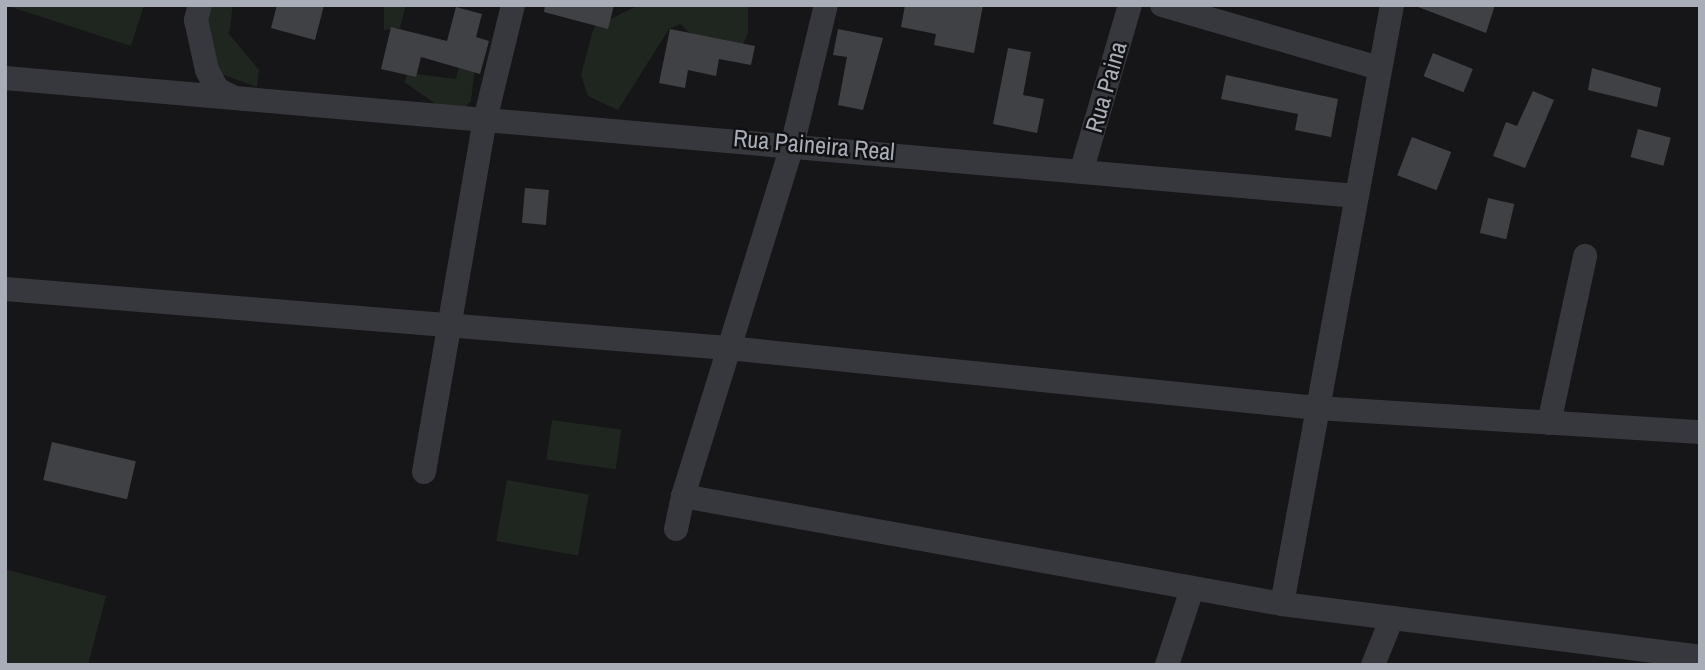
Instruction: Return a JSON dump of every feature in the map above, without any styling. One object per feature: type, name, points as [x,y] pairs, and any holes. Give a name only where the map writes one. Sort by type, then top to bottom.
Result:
[{"type":"street","points":[[424,472],[485,120],[513,5]]},
{"type":"street","points":[[676,529],[683,496],[793,142],[826,5]]},
{"type":"street","name":"Rua Paina","points":[[1083,169],[1130,5]]},
{"type":"street","points":[[1162,5],[1379,68]]},
{"type":"street","points":[[1282,604],[1392,5]]},
{"type":"street","points":[[198,12],[206,70],[217,89],[235,98]]},
{"type":"street","name":"Rua Paineira Real","points":[[5,78],[485,120],[793,142],[1357,196]]},
{"type":"street","points":[[1549,423],[1585,257]]},
{"type":"street","points":[[5,289],[728,348],[1317,408],[1700,432]]},
{"type":"street","points":[[683,496],[1282,604],[1700,657]]},
{"type":"street","points":[[1167,665],[1192,589]]},
{"type":"street","points":[[1373,665],[1392,618]]},
{"type":"shaded area","points":[[5,5],[144,5],[131,46]]},
{"type":"shaded area","points":[[193,5],[233,5],[229,34],[259,70],[257,87],[221,74]]},
{"type":"shaded area","points":[[384,5],[406,5],[400,28],[384,30]]},
{"type":"shaded area","points":[[639,5],[748,5],[748,33],[743,44],[695,55],[689,32],[680,24],[669,29],[618,110],[588,96],[581,75],[594,27]]},
{"type":"shaded area","points":[[459,66],[475,66],[471,101],[455,117],[404,82],[408,73],[456,79]]},
{"type":"shaded area","points":[[552,420],[621,430],[616,469],[546,460]]},
{"type":"shaded area","points":[[507,480],[589,494],[578,555],[496,541]]},
{"type":"shaded area","points":[[5,569],[106,596],[88,665],[5,665]]},
{"type":"building","points":[[277,5],[324,5],[315,40],[271,28]]},
{"type":"building","points":[[545,5],[614,5],[608,29],[544,12]]},
{"type":"building","points":[[905,5],[983,5],[974,53],[934,45],[936,34],[901,27]]},
{"type":"building","points":[[1413,5],[1495,5],[1486,33]]},
{"type":"building","points":[[456,7],[482,14],[476,37],[489,41],[480,74],[421,57],[416,77],[381,69],[391,27],[447,41]]},
{"type":"building","points":[[670,29],[755,46],[751,65],[719,59],[716,76],[688,70],[685,88],[659,83]]},
{"type":"building","points":[[838,29],[883,38],[863,110],[838,105],[847,57],[833,55]]},
{"type":"building","points":[[1008,48],[1031,52],[1023,95],[1044,99],[1037,133],[993,124]]},
{"type":"building","points":[[1433,53],[1473,69],[1464,92],[1424,76]]},
{"type":"building","points":[[1592,68],[1661,88],[1657,107],[1588,90]]},
{"type":"building","points":[[1226,75],[1338,99],[1331,137],[1295,130],[1298,114],[1221,99]]},
{"type":"building","points":[[1533,91],[1554,100],[1525,168],[1493,156],[1506,122],[1517,126]]},
{"type":"building","points":[[1638,129],[1671,138],[1663,166],[1630,157]]},
{"type":"building","points":[[1412,137],[1451,152],[1437,190],[1397,175]]},
{"type":"building","points":[[525,188],[549,190],[546,225],[522,223]]},
{"type":"building","points":[[1488,198],[1514,204],[1506,239],[1480,233]]},
{"type":"building","points":[[52,442],[136,461],[127,499],[43,480]]}]
